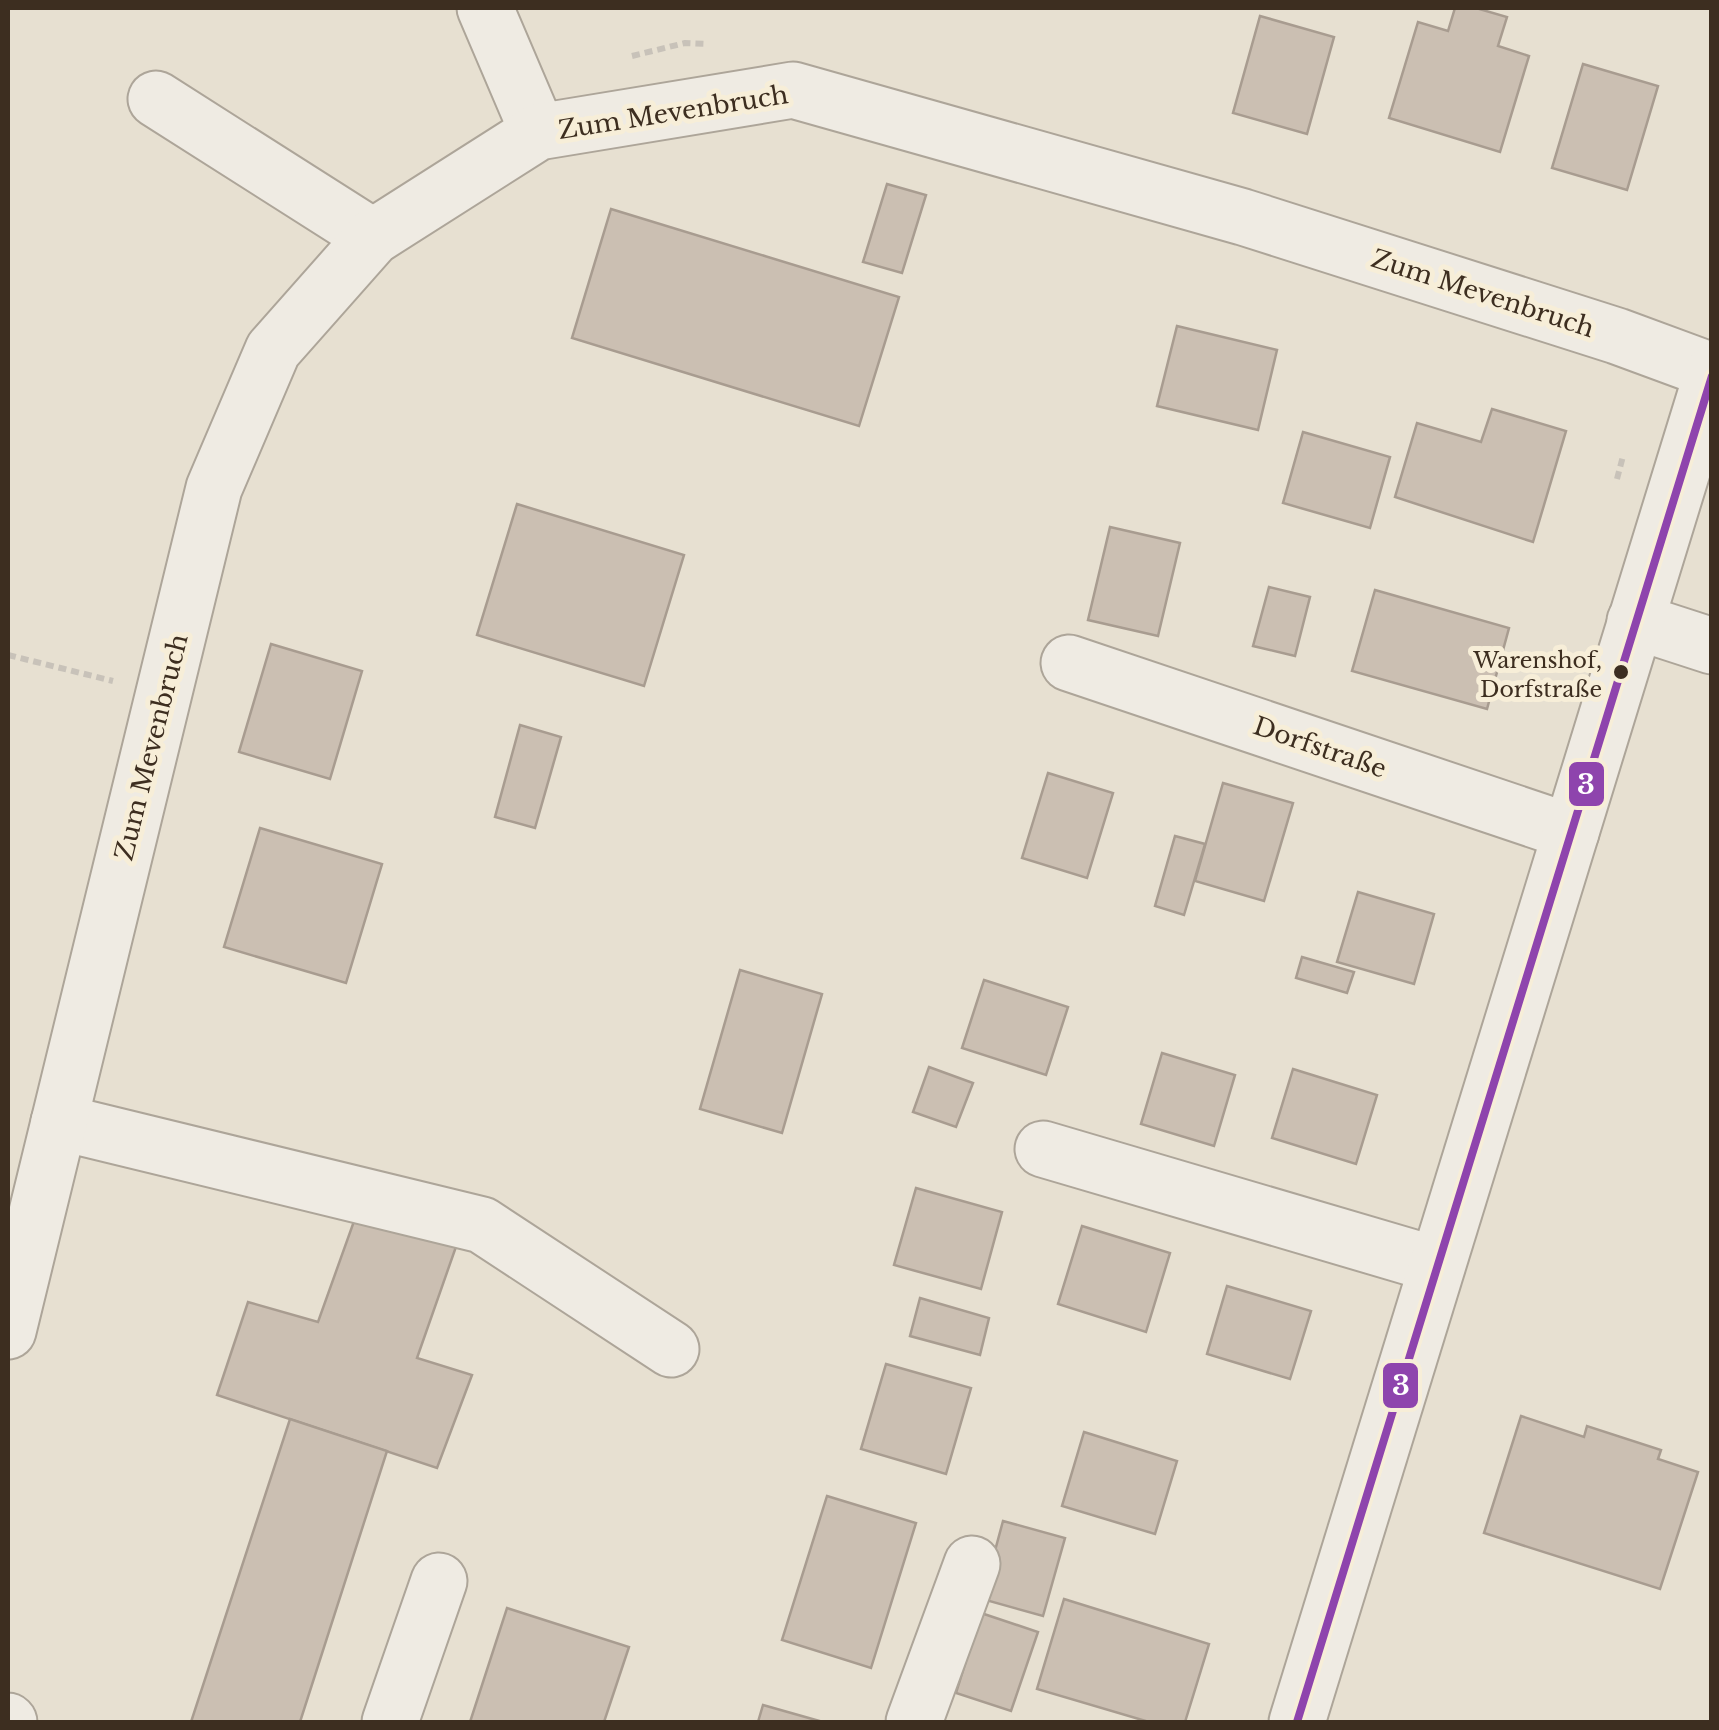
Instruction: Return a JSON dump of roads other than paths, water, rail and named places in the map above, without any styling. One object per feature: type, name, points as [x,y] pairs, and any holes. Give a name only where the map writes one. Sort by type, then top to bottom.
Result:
[{"type":"street","points":[[486,8],[538,132]]},
{"type":"street","name":"Zum Mevenbruch","points":[[8,1332],[214,488],[273,350],[374,237],[538,132],[793,90],[1242,217],[1712,372]]},
{"type":"street","points":[[156,99],[374,237]]},
{"type":"street","points":[[1297,1722],[1712,372]]},
{"type":"street","points":[[1636,621],[1712,646]]},
{"type":"street","name":"Dorfstraße","points":[[1069,663],[1571,832]]},
{"type":"street","points":[[59,1122],[482,1225],[670,1349]]},
{"type":"street","points":[[1043,1148],[1437,1265]]},
{"type":"street","points":[[914,1722],[972,1564]]},
{"type":"street","points":[[390,1722],[439,1581]]},
{"type":"place","name":"Warenshof, Dorfstraße","points":[[1621,672]]}]
